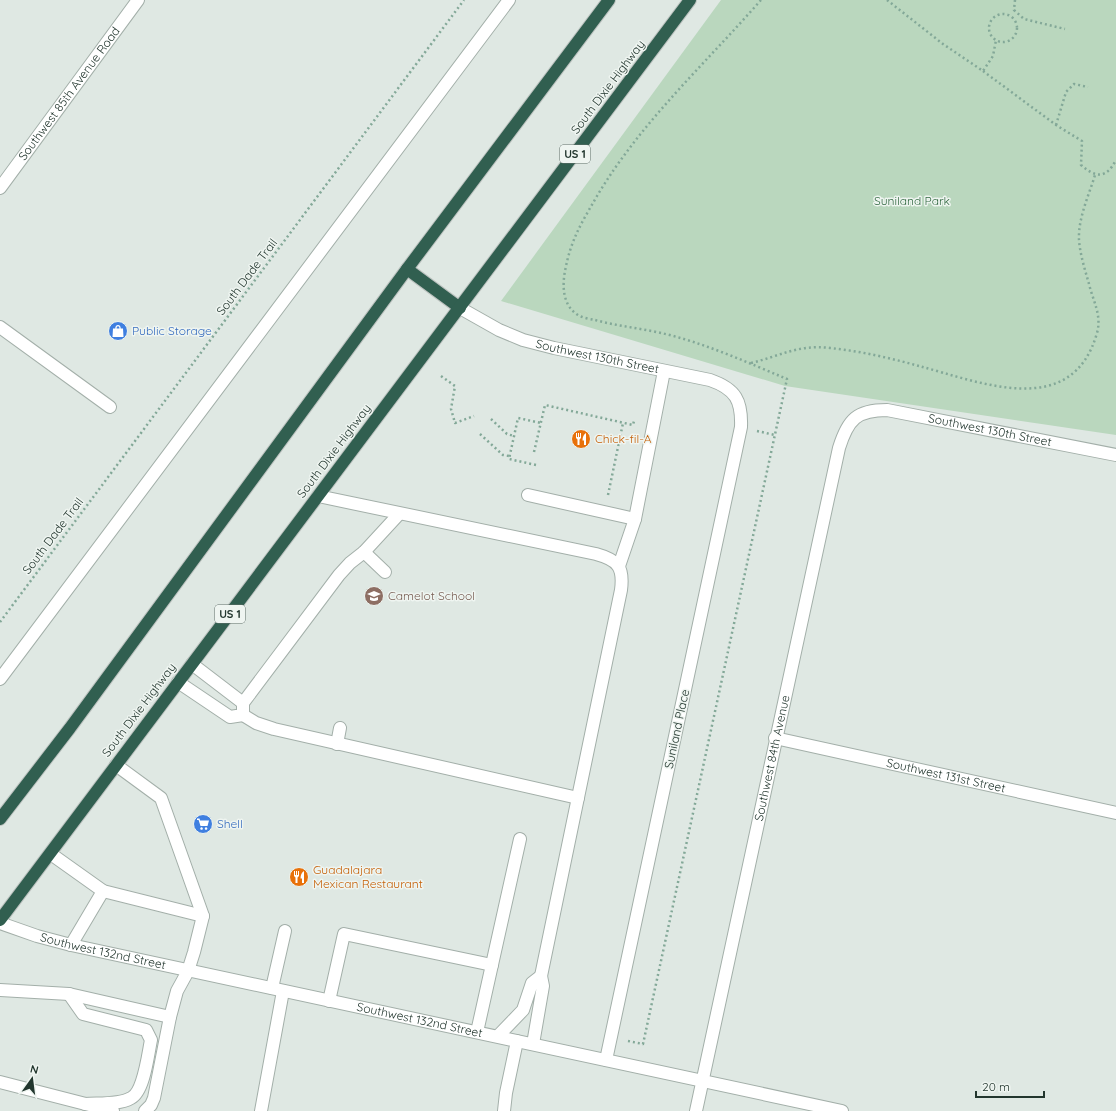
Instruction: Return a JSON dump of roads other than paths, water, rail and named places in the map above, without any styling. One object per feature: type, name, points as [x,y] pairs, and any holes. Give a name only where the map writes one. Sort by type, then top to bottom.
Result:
[{"type":"highway","points":[[0,819],[70,728],[407,269],[609,0]]},
{"type":"highway","name":"South Dixie Highway","points":[[0,920],[690,0]]},
{"type":"highway","points":[[407,269],[460,308]]},
{"type":"street","name":"Southwest 85th Avenue Road","points":[[0,188],[138,0]]},
{"type":"street","points":[[0,679],[509,0]]},
{"type":"street","name":"Southwest 130th Street","points":[[460,308],[499,330],[523,340],[717,383],[732,392],[737,398]]},
{"type":"street","points":[[0,327],[110,407]]},
{"type":"street","points":[[533,1044],[543,986],[540,976],[621,590],[622,573],[620,566],[634,519],[664,371]]},
{"type":"street","name":"Suniland Place","points":[[606,1060],[741,427],[741,415],[737,398]]},
{"type":"street","name":"Southwest 130th Street","points":[[863,412],[873,410],[901,412],[1116,455]]},
{"type":"street","name":"Southwest 84th Avenue","points":[[696,1111],[775,738],[839,448],[846,429],[853,420],[863,412]]},
{"type":"street","points":[[528,495],[634,519]]},
{"type":"street","points":[[318,496],[398,514],[596,554],[610,558],[620,566]]},
{"type":"street","points":[[243,715],[243,703],[339,575],[350,563],[364,552],[398,514]]},
{"type":"street","points":[[364,552],[385,572]]},
{"type":"street","points":[[192,664],[243,703]]},
{"type":"street","points":[[178,682],[230,717],[243,715],[265,727],[578,798]]},
{"type":"street","points":[[337,744],[340,728]]},
{"type":"street","name":"Southwest 131st Street","points":[[775,738],[1116,813]]},
{"type":"street","points":[[116,765],[161,798],[203,916],[188,971],[177,992],[170,1017],[154,1098],[151,1105],[145,1111]]},
{"type":"street","points":[[477,1032],[520,840]]},
{"type":"street","points":[[51,854],[103,891],[203,916]]},
{"type":"street","points":[[71,945],[103,891]]},
{"type":"street","name":"Southwest 132nd Street","points":[[0,924],[71,945],[188,971],[518,1040],[702,1082],[842,1111]]},
{"type":"street","points":[[261,1111],[285,931]]},
{"type":"street","points":[[329,1001],[344,934],[492,965]]},
{"type":"street","points":[[498,1036],[523,1010],[532,983],[540,976]]},
{"type":"street","points":[[0,990],[69,994],[170,1017]]},
{"type":"street","points":[[69,994],[83,1014],[146,1030],[151,1040],[143,1079],[139,1090],[132,1098],[122,1101],[85,1104]]},
{"type":"street","points":[[504,1111],[506,1093],[518,1040]]},
{"type":"street","points":[[0,1082],[113,1111]]},
{"type":"place","name":"Public Storage","points":[[118,331]]},
{"type":"place","name":"Chick-fil-A","points":[[581,439]]},
{"type":"place","name":"Camelot School","points":[[374,596]]},
{"type":"place","name":"Shell","points":[[203,824]]},
{"type":"place","name":"Guadalajara Mexican Restaurant","points":[[299,877]]},
{"type":"park label","name":"Suniland Park","points":[[912,201]]}]
